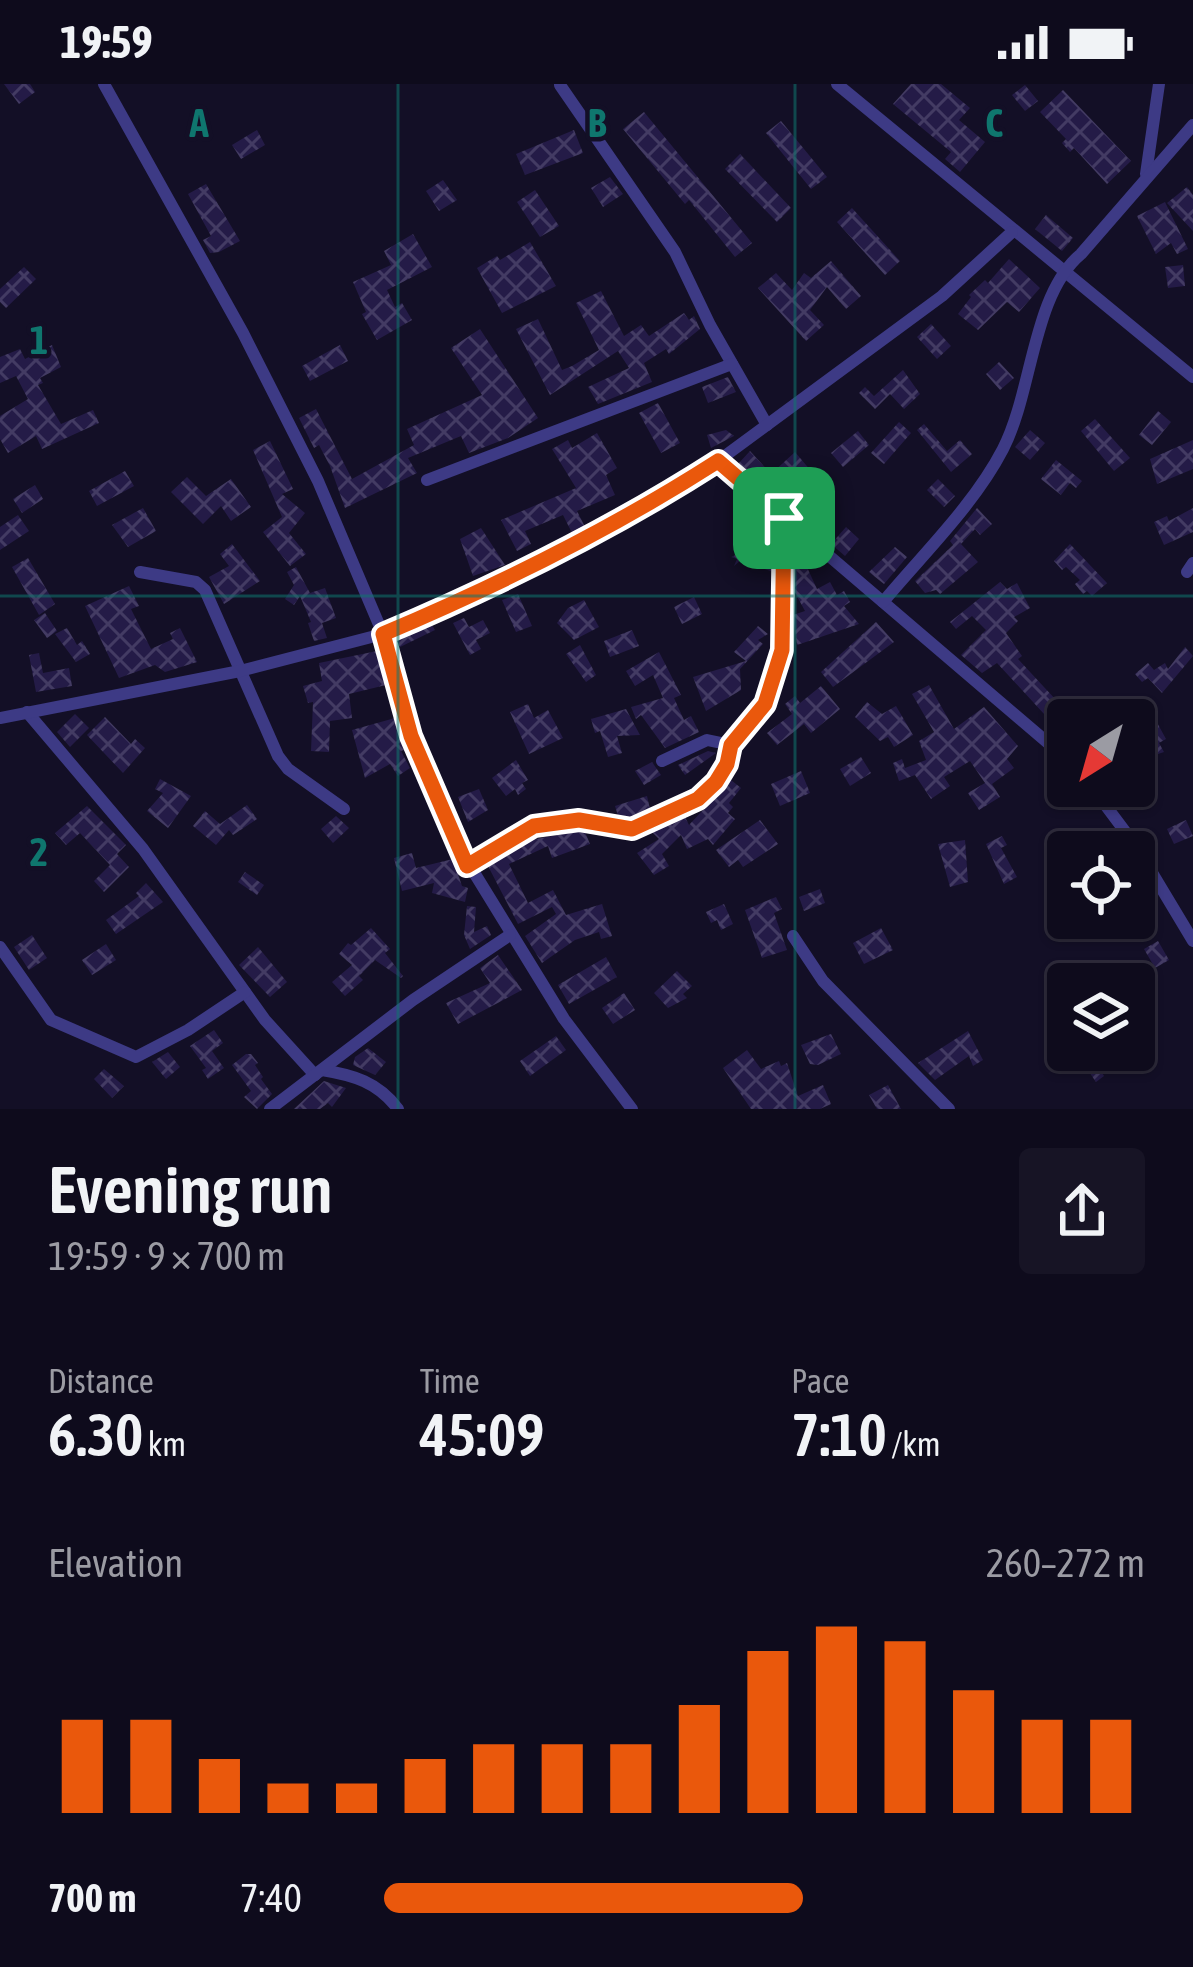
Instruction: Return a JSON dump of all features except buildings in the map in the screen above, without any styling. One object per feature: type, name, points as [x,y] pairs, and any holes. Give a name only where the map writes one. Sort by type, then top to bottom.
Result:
[{"type":"street","points":[[104,84],[307,460],[383,634],[411,736],[467,866],[564,1019],[632,1109]]},
{"type":"street","points":[[837,84],[1193,377]]},
{"type":"street","points":[[1146,175],[1159,84]]},
{"type":"street","points":[[560,85],[675,252],[767,424]]},
{"type":"street","points":[[883,602],[982,482],[1004,448],[1063,269],[1082,254],[1193,125]]},
{"type":"street","points":[[0,718],[240,671],[383,634],[452,605],[642,510],[718,461],[942,296],[1012,232]]},
{"type":"street","points":[[427,480],[732,364]]},
{"type":"street","points":[[718,461],[1047,742]]},
{"type":"street","points":[[467,866],[534,826],[579,820],[632,829],[698,799],[716,782],[731,745],[765,704],[782,650],[784,518]]},
{"type":"street","points":[[140,572],[201,586],[278,756],[288,769],[344,809]]},
{"type":"street","points":[[27,712],[143,849],[245,992],[319,1072],[353,1075],[378,1087],[398,1109]]},
{"type":"street","points":[[662,761],[706,740],[731,745]]},
{"type":"street","points":[[1107,807],[1193,941]]},
{"type":"street","points":[[270,1109],[413,1000],[510,934]]},
{"type":"street","points":[[793,937],[823,981],[949,1109]]},
{"type":"street","points":[[0,947],[51,1020],[136,1057],[245,992]]},
{"type":"route","points":[[718,461],[784,518],[782,650],[765,704],[731,745],[716,782],[698,799],[632,829],[579,820],[534,826],[467,866],[411,736],[383,634],[452,605],[642,510],[718,461]]}]
